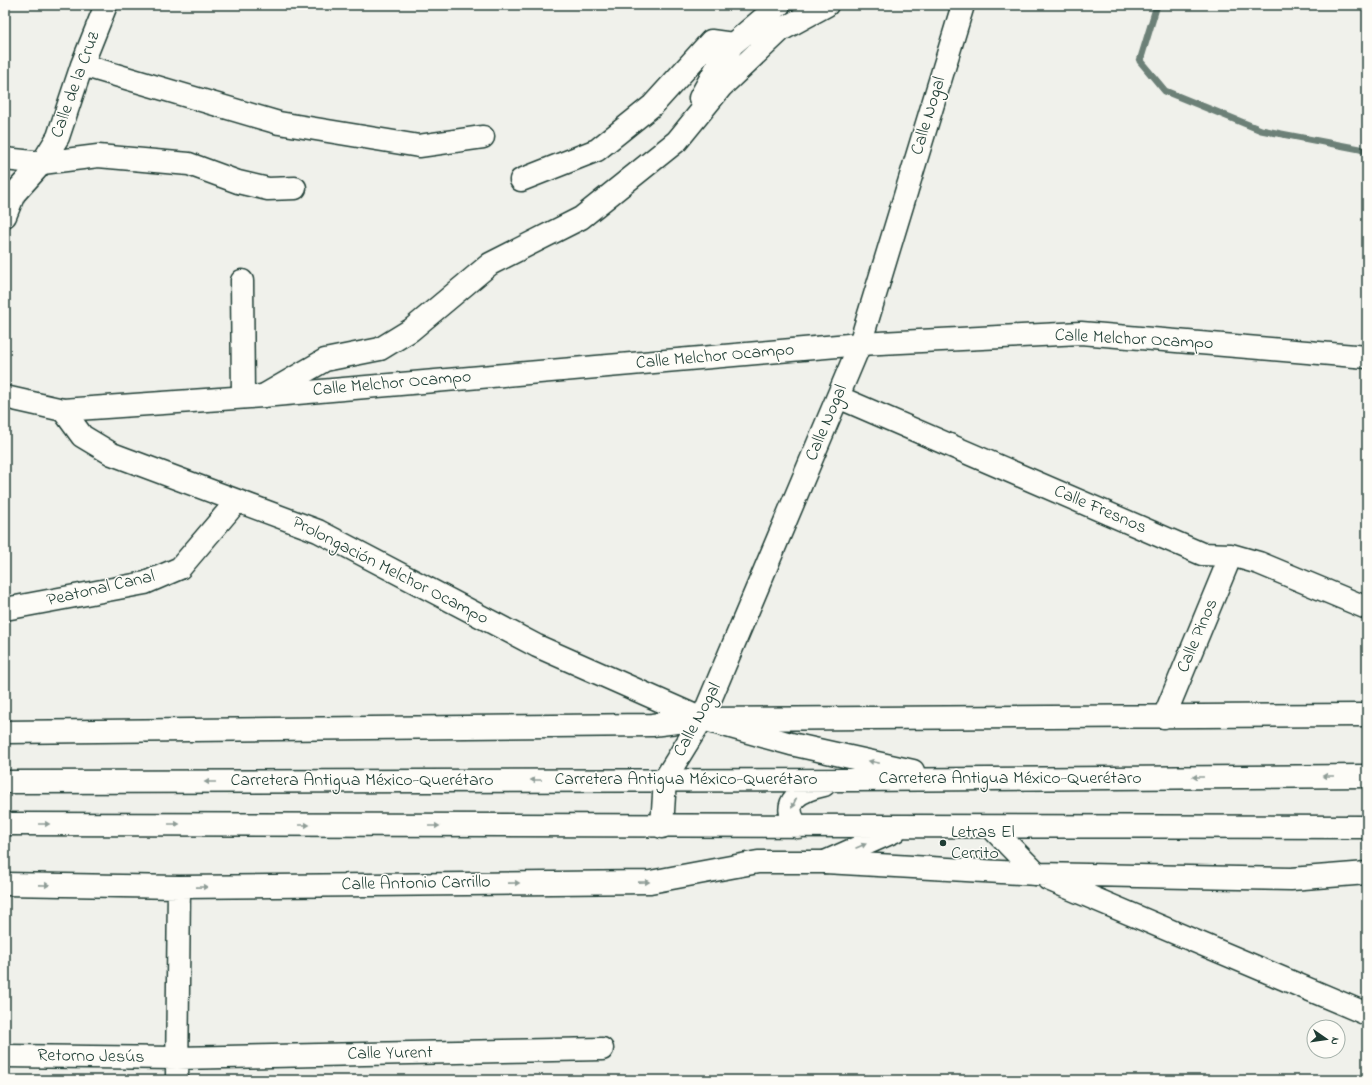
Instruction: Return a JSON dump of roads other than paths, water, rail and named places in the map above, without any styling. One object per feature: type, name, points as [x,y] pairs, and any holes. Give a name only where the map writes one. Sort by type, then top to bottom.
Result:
[{"type":"street","name":"Calle de la Cruz","points":[[5,216],[14,194],[42,163],[58,137],[82,65],[106,5]]},
{"type":"street","points":[[677,141],[717,67],[733,44],[779,5]]},
{"type":"street","points":[[242,281],[253,396],[325,360],[380,349],[411,330],[490,264],[581,218],[677,141],[720,87],[781,30],[827,5]]},
{"type":"street","name":"Calle Nogal","points":[[662,827],[665,780],[702,719],[860,344],[963,5]]},
{"type":"street","points":[[521,180],[597,150],[653,105],[711,41],[733,44]]},
{"type":"street","points":[[82,65],[279,123],[418,146],[483,137]]},
{"type":"street","points":[[5,159],[42,163],[98,156],[189,164],[238,182],[268,189],[295,188]]},
{"type":"street","name":"Calle Melchor Ocampo","points":[[5,397],[63,410],[253,396],[860,344],[1081,333],[1367,357]]},
{"type":"street","name":"Calle Fresnos","points":[[838,397],[1202,554],[1231,555],[1259,563],[1367,608]]},
{"type":"street","name":"Prolongación Melchor Ocampo","points":[[63,410],[82,436],[112,454],[318,531],[537,646],[702,719]]},
{"type":"street","name":"Peatonal Canal","points":[[5,609],[144,583],[180,568],[237,501]]},
{"type":"street","name":"Calle Pinos","points":[[1164,717],[1231,555]]},
{"type":"street","points":[[5,732],[652,725],[702,719],[1367,716]]},
{"type":"street","points":[[702,719],[791,744],[953,779]]},
{"type":"street","name":"Carretera Antigua México-Querétaro","points":[[5,782],[853,780],[1367,776]]},
{"type":"street","points":[[798,827],[792,817],[791,808],[793,801],[800,793],[811,788],[853,780]]},
{"type":"street","points":[[5,824],[904,828],[1367,827]]},
{"type":"street","points":[[825,862],[904,828]]},
{"type":"street","points":[[992,828],[1037,874],[1367,1014]]},
{"type":"street","name":"Calle Antonio Carrillo","points":[[5,884],[179,887],[650,882],[758,862],[825,862],[1037,874],[1291,879],[1367,873]]},
{"type":"street","points":[[177,1080],[179,887]]},
{"type":"street","name":"Calle Yurent","points":[[177,1058],[602,1049]]},
{"type":"street","name":"Retorno Jesús","points":[[5,1056],[177,1058]]},
{"type":"waterway","points":[[1157,5],[1140,61],[1165,91],[1261,130],[1360,149],[1367,152]]},
{"type":"place","name":"Letras El Cerrito","points":[[943,843]]}]
